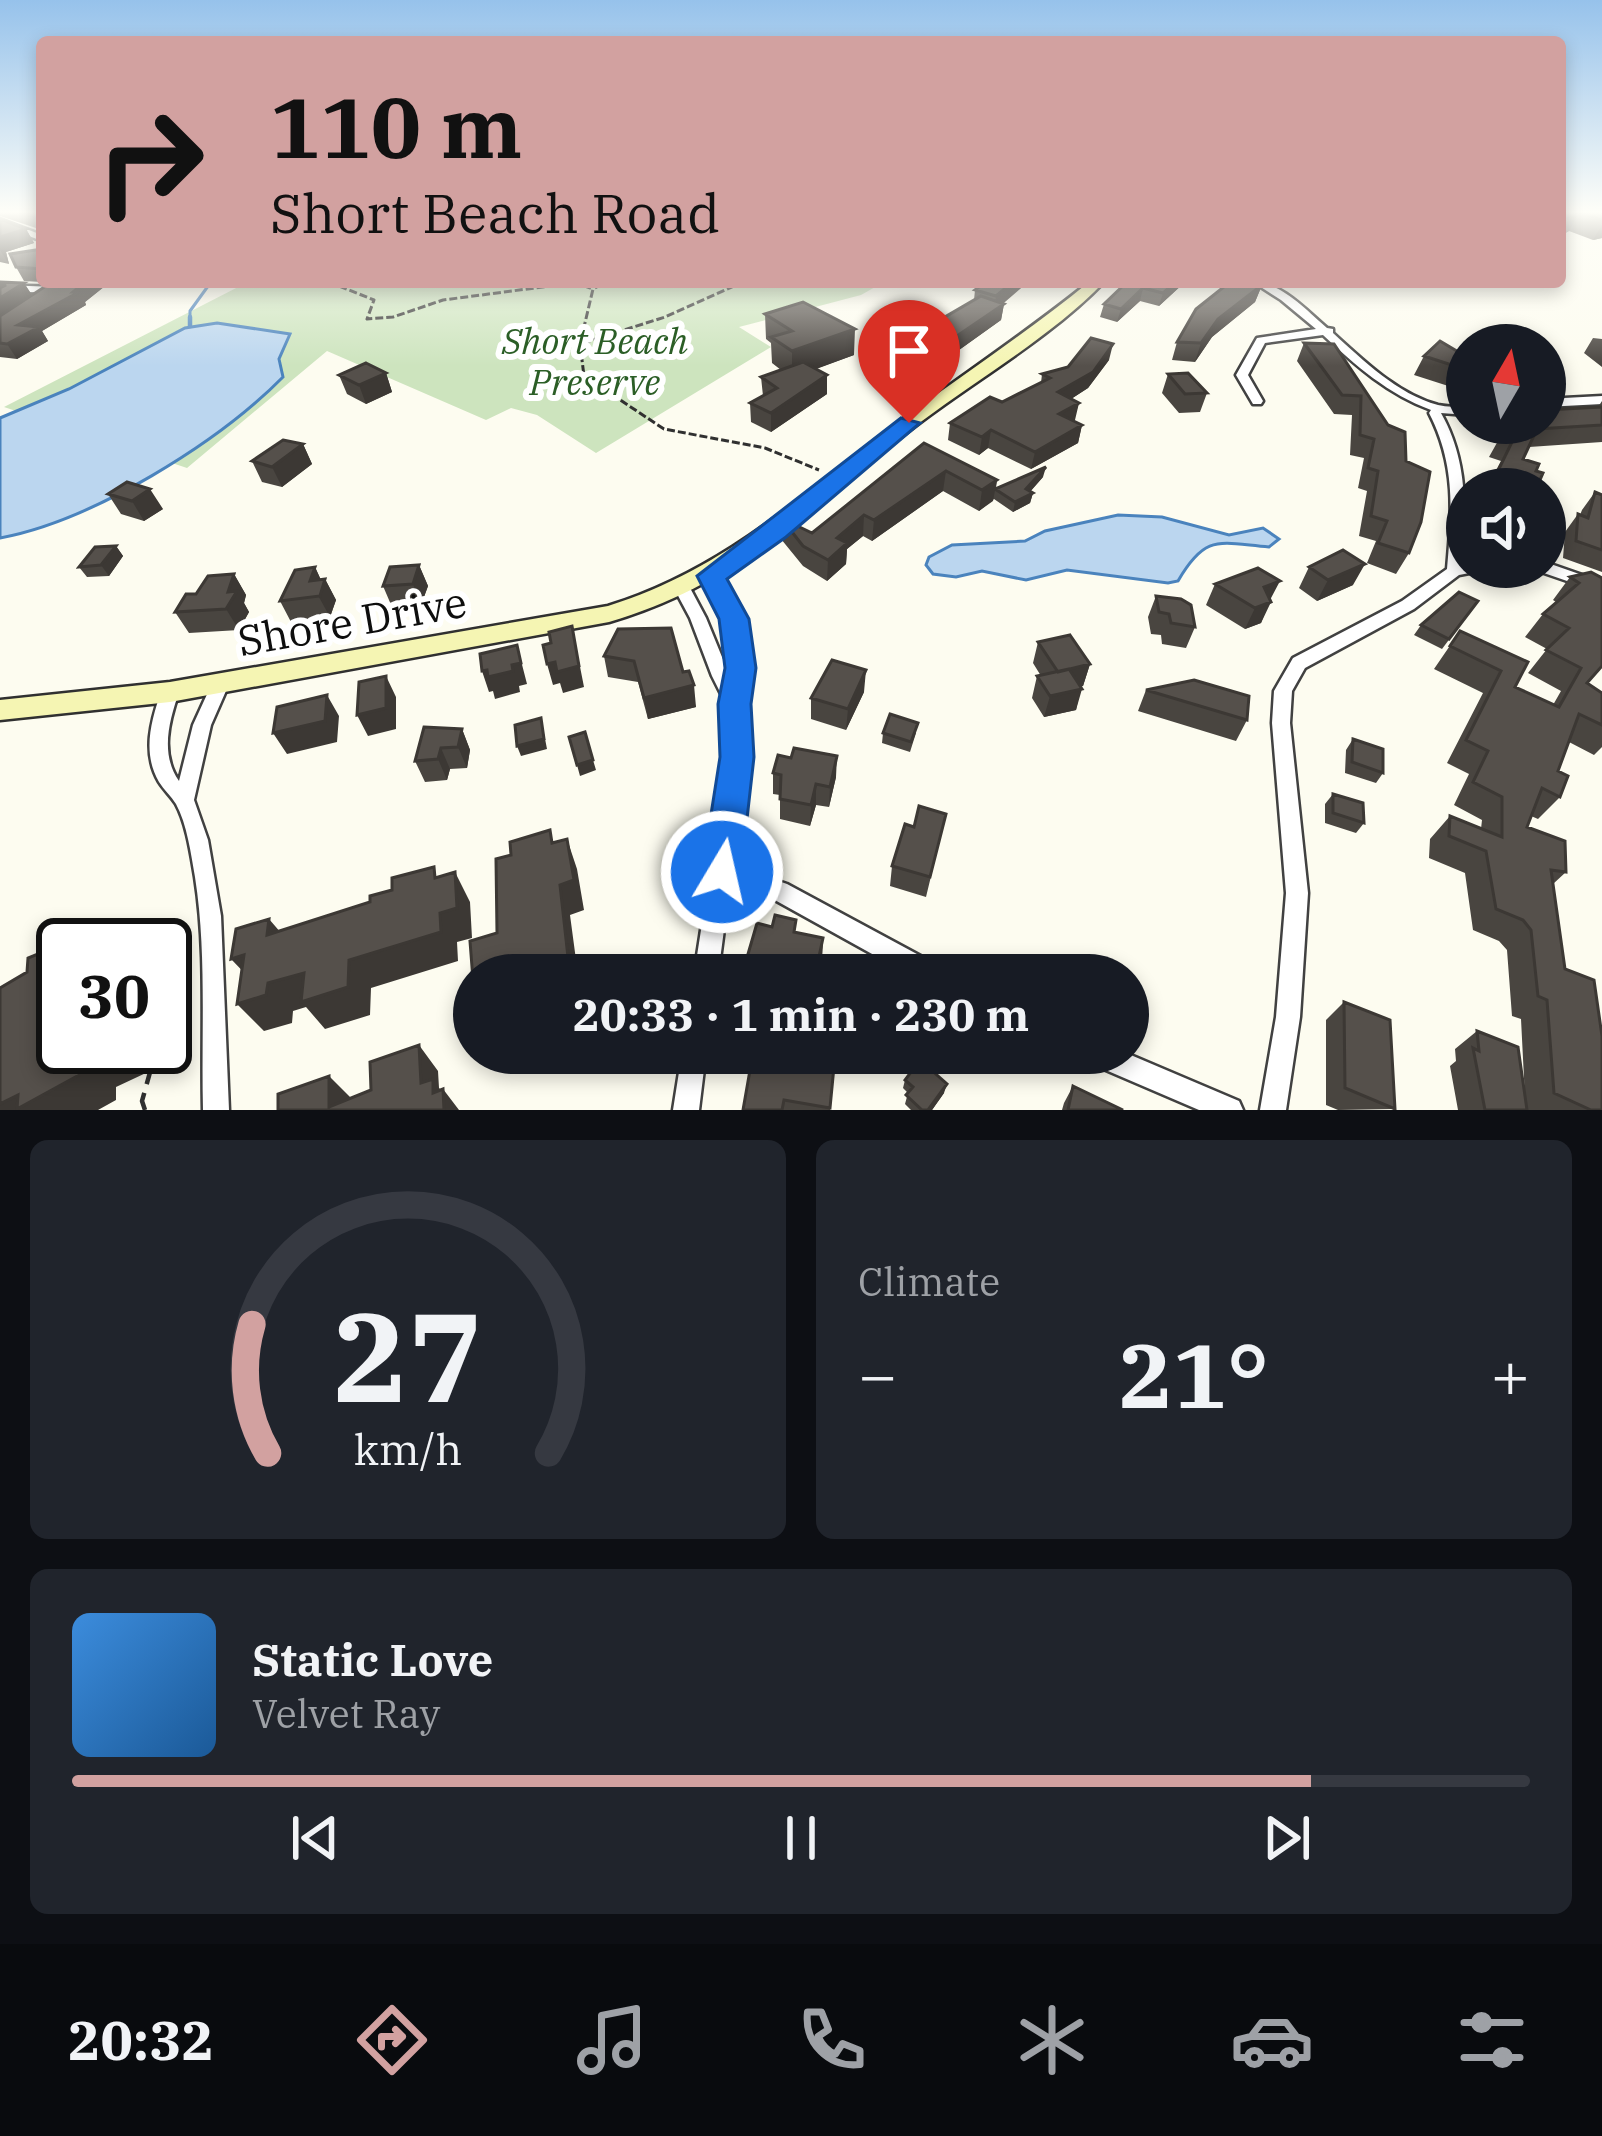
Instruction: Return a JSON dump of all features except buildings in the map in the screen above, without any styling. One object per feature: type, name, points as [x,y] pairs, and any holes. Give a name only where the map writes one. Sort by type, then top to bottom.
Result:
[{"type":"main road","name":"Shore Drive","points":[[0,710],[220,684],[609,614],[683,590],[711,576],[1038,333],[1090,288]]},
{"type":"street","points":[[0,288],[57,290],[33,309]]},
{"type":"street","points":[[1269,288],[1295,302],[1377,378],[1436,413],[1446,412]]},
{"type":"street","points":[[1257,401],[1242,375],[1261,340],[1329,331]]},
{"type":"street","points":[[1566,402],[1602,400]]},
{"type":"street","points":[[1436,413],[1456,468]]},
{"type":"street","points":[[1566,575],[1602,588]]},
{"type":"street","points":[[709,954],[737,757],[735,704],[741,668],[734,619],[711,576]]},
{"type":"street","points":[[1273,1110],[1288,1017],[1297,893],[1281,723],[1283,691],[1299,663],[1446,581]]},
{"type":"street","points":[[683,590],[705,624],[716,673],[735,704]]},
{"type":"street","points":[[216,1110],[210,941],[185,799],[202,725],[220,684]]},
{"type":"street","points":[[170,692],[159,748],[165,779],[185,799]]},
{"type":"street","points":[[722,872],[779,891],[894,954]]},
{"type":"street","points":[[686,1110],[691,1074]]},
{"type":"street","points":[[1145,1074],[1230,1110]]},
{"type":"path","points":[[343,288],[374,300],[367,319],[393,317],[443,300],[535,288]]},
{"type":"path","points":[[590,288],[578,364],[584,376],[664,429],[765,448],[838,480]]},
{"type":"path","points":[[584,344],[650,323],[729,288]]},
{"type":"path","points":[[145,1110],[142,1101],[150,1074]]},
{"type":"green space","name":"Short Beach Preserve","points":[[236,288],[873,288],[739,327],[771,347],[596,453],[537,415],[511,408],[486,420],[327,351],[187,468],[4,407]]},
{"type":"water","points":[[217,323],[290,334],[279,359],[283,377],[224,428],[152,476],[74,515],[0,538],[0,418],[69,389],[185,328]]},
{"type":"water","points":[[1118,515],[1162,517],[1229,535],[1263,528],[1279,539],[1269,547],[1226,543],[1206,548],[1178,581],[1168,583],[1067,570],[1026,580],[982,571],[956,577],[933,574],[926,565],[929,557],[952,545],[1025,541],[1045,531]]},
{"type":"waterway","points":[[190,326],[190,311],[207,288]]},
{"type":"route","points":[[722,872],[737,757],[735,704],[741,668],[734,619],[711,576],[777,531],[909,423]]}]
